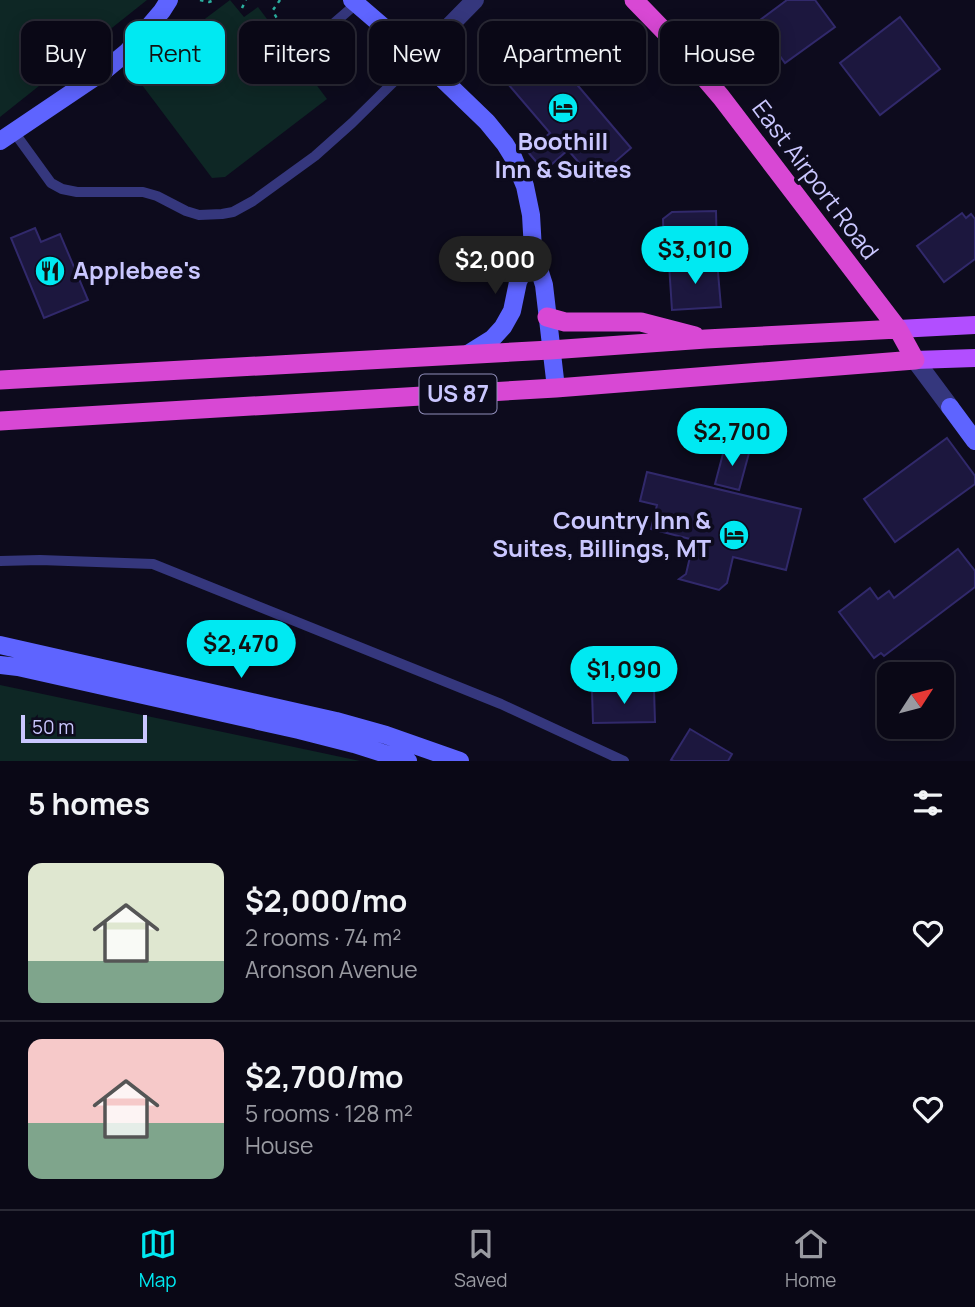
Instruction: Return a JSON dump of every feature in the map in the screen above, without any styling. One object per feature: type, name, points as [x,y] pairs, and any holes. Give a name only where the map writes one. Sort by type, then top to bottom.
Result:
[{"type":"highway","name":"East Airport Road","points":[[634,0],[721,97],[898,329],[915,360]]},
{"type":"highway","points":[[547,317],[565,322],[641,321],[706,339]]},
{"type":"highway","name":"US 87","points":[[0,380],[898,329]]},
{"type":"highway","name":"US 87","points":[[0,421],[556,388],[915,360]]},
{"type":"main road","points":[[7,137],[104,71],[127,52],[169,0]]},
{"type":"main road","points":[[354,2],[376,21]]},
{"type":"main road","points":[[447,84],[487,122],[505,144],[526,186],[533,250],[544,285],[556,388]]},
{"type":"main road","points":[[468,354],[492,339],[503,327],[512,311],[518,282],[533,250]]},
{"type":"main road","name":"US 87","points":[[898,329],[975,325]]},
{"type":"main road","name":"US 87","points":[[915,360],[975,358]]},
{"type":"main road","points":[[950,407],[975,441]]},
{"type":"main road","points":[[0,645],[336,721],[460,761]]},
{"type":"main road","points":[[0,665],[299,730],[408,761]]},
{"type":"street","points":[[454,21],[474,0]]},
{"type":"street","points":[[915,360],[950,407]]},
{"type":"lane","points":[[335,21],[354,2]]},
{"type":"lane","points":[[7,137],[51,183],[62,190],[142,192],[199,215],[222,214],[233,212],[254,201],[315,156],[392,84]]},
{"type":"lane","points":[[0,561],[153,564],[501,704],[624,761]]},
{"type":"path","points":[[200,0],[214,0]]},
{"type":"path","points":[[242,8],[246,0]]},
{"type":"path","points":[[278,21],[273,10],[281,0]]},
{"type":"green space","points":[[0,0],[147,0],[111,29],[111,21],[21,21],[21,84],[41,84],[0,117]]},
{"type":"green space","points":[[230,0],[244,17],[258,7],[268,21],[239,21],[239,84],[316,84],[327,99],[225,177],[212,178],[141,84],[225,84],[225,21],[202,21]]},
{"type":"green space","points":[[0,685],[360,761],[0,761]]},
{"type":"building","points":[[787,0],[815,0],[835,27],[785,63],[779,55],[779,21],[759,21]]},
{"type":"building","points":[[900,17],[940,69],[880,115],[840,63]]},
{"type":"building","name":"Boothill Inn & Suites","points":[[508,84],[576,84],[631,148],[594,180],[568,150],[544,171],[528,152],[550,133]]},
{"type":"building","points":[[716,211],[717,252],[664,254],[663,219],[672,212]]},
{"type":"building","points":[[962,213],[966,218],[971,214],[975,219],[975,259],[944,282],[917,246]]},
{"type":"building","name":"Applebee's","points":[[35,228],[41,242],[60,234],[88,300],[44,318],[11,238]]},
{"type":"building","points":[[717,261],[721,307],[672,310],[669,264]]},
{"type":"building","points":[[947,438],[975,476],[975,484],[895,542],[864,499]]},
{"type":"building","points":[[725,446],[749,453],[739,490],[715,484]]},
{"type":"building","name":"Country Inn & Suites, Billings, MT","points":[[647,472],[801,509],[786,570],[733,557],[727,583],[719,590],[679,579],[686,574],[694,540],[651,529],[657,505],[640,501]]},
{"type":"building","points":[[958,549],[975,571],[975,587],[884,656],[881,653],[874,658],[839,612],[870,588],[878,599],[889,591],[894,598]]},
{"type":"building","points":[[654,689],[655,722],[593,723],[592,691]]},
{"type":"building","points":[[690,729],[732,754],[728,761],[671,760]]},
{"type":"place","name":"Boothill Inn & Suites","points":[[563,108]]},
{"type":"place","name":"Applebee's","points":[[50,271]]},
{"type":"place","name":"Country Inn & Suites, Billings, MT","points":[[734,535]]}]
